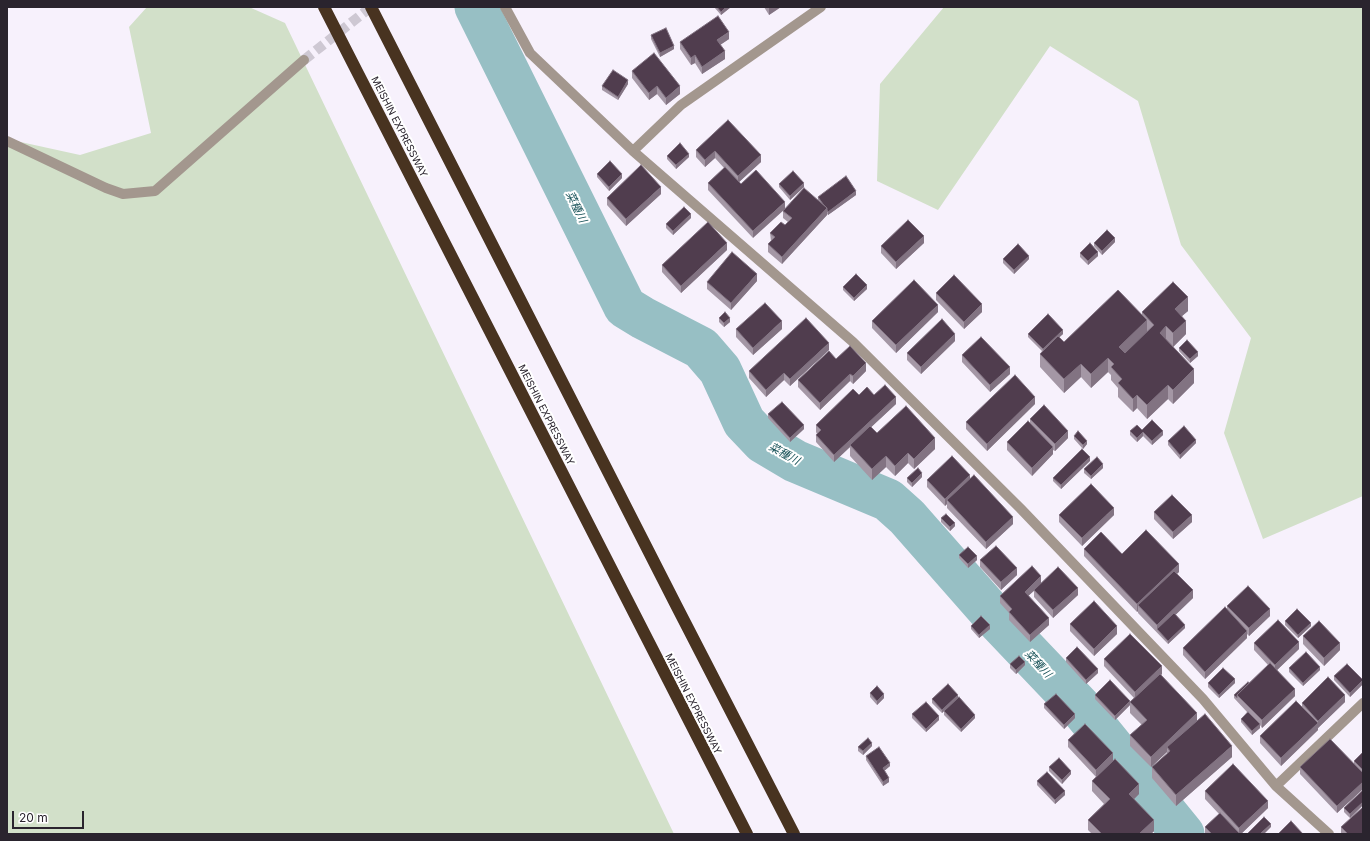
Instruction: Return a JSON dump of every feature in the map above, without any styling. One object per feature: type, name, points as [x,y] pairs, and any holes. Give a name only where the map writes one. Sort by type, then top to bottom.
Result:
[{"type":"highway","name":"MEISHIN EXPRESSWAY","points":[[324,7],[747,834]]},
{"type":"highway","points":[[372,7],[794,834]]},
{"type":"street","points":[[505,7],[530,53],[634,151],[859,347],[1020,508],[1203,699],[1276,786],[1329,834]]},
{"type":"street","points":[[634,151],[681,104],[821,7]]},
{"type":"street","points":[[7,141],[106,188],[123,194],[155,191],[304,60]]},
{"type":"street","points":[[1276,786],[1363,703]]},
{"type":"green space","points":[[147,7],[249,7],[285,23],[674,834],[7,834],[7,139],[80,155],[151,133],[129,27]]},
{"type":"green space","points":[[944,7],[1363,7],[1363,496],[1263,539],[1224,433],[1251,338],[1181,245],[1138,101],[1050,46],[938,210],[877,181],[880,84]]},
{"type":"building","points":[[717,7],[726,7],[721,12]]},
{"type":"building","points":[[718,16],[729,32],[717,40],[725,51],[702,67],[695,55],[691,58],[680,42]]},
{"type":"building","points":[[666,28],[674,46],[660,53],[651,35]]},
{"type":"building","points":[[654,53],[680,86],[666,98],[657,86],[649,93],[632,71]]},
{"type":"building","points":[[613,70],[628,80],[618,97],[602,86]]},
{"type":"building","points":[[728,120],[761,155],[738,176],[715,151],[705,160],[696,150]]},
{"type":"building","points":[[680,143],[689,154],[676,165],[667,156]]},
{"type":"building","points":[[610,161],[622,174],[609,187],[597,174]]},
{"type":"building","points":[[641,165],[661,187],[626,219],[607,198]]},
{"type":"building","points":[[725,167],[741,184],[756,170],[785,202],[753,231],[708,183]]},
{"type":"building","points":[[793,171],[804,183],[790,196],[779,184]]},
{"type":"building","points":[[846,176],[856,191],[828,212],[827,208],[818,197]]},
{"type":"building","points":[[804,188],[827,208],[782,257],[768,244],[775,237],[770,233],[781,222],[785,225],[792,218],[783,211]]},
{"type":"building","points":[[684,207],[691,214],[673,231],[666,224]]},
{"type":"building","points":[[908,220],[924,236],[896,262],[881,246]]},
{"type":"building","points":[[708,222],[727,243],[681,286],[662,265]]},
{"type":"building","points":[[1107,230],[1115,238],[1102,251],[1094,243]]},
{"type":"building","points":[[1090,243],[1098,252],[1088,261],[1080,253]]},
{"type":"building","points":[[1018,244],[1029,256],[1014,270],[1003,259]]},
{"type":"building","points":[[732,252],[757,274],[731,303],[707,282]]},
{"type":"building","points":[[856,274],[867,285],[854,298],[843,287]]},
{"type":"building","points":[[954,275],[982,304],[964,322],[936,293]]},
{"type":"building","points":[[914,280],[938,305],[896,345],[872,321]]},
{"type":"building","points":[[1173,282],[1188,297],[1175,309],[1186,321],[1173,333],[1166,326],[1160,333],[1194,369],[1173,390],[1168,385],[1147,405],[1137,395],[1133,399],[1118,383],[1122,379],[1111,367],[1114,364],[1108,358],[1091,374],[1081,364],[1064,379],[1040,354],[1058,336],[1064,342],[1118,290],[1147,320],[1119,347],[1125,353],[1154,325],[1142,312]]},
{"type":"building","points":[[765,303],[782,321],[753,348],[736,329]]},
{"type":"building","points":[[725,312],[730,318],[724,323],[719,318]]},
{"type":"building","points":[[1048,314],[1063,330],[1043,349],[1028,334]]},
{"type":"building","points":[[806,318],[829,343],[790,379],[784,373],[766,390],[749,371]]},
{"type":"building","points":[[942,319],[955,334],[921,367],[907,353]]},
{"type":"building","points":[[981,337],[1010,367],[990,385],[962,355]]},
{"type":"building","points":[[1187,340],[1198,352],[1190,359],[1179,348]]},
{"type":"building","points":[[850,346],[866,363],[853,376],[850,374],[820,403],[798,380],[829,351],[836,359]]},
{"type":"building","points":[[1015,375],[1035,397],[987,444],[966,422]]},
{"type":"building","points":[[885,385],[896,397],[834,455],[816,435],[821,430],[816,425],[853,389],[859,395],[867,387],[874,395]]},
{"type":"building","points":[[782,402],[804,425],[790,438],[768,414]]},
{"type":"building","points":[[1044,405],[1068,431],[1055,444],[1030,419]]},
{"type":"building","points":[[906,406],[935,438],[914,459],[908,453],[895,466],[886,456],[872,469],[850,445],[870,426],[877,433]]},
{"type":"building","points":[[1152,420],[1163,431],[1152,441],[1143,432],[1137,438],[1130,431],[1137,425],[1142,430]]},
{"type":"building","points":[[1028,421],[1053,447],[1032,468],[1007,442]]},
{"type":"building","points":[[1184,426],[1196,440],[1180,455],[1168,441]]},
{"type":"building","points":[[1078,431],[1087,441],[1083,445],[1074,436]]},
{"type":"building","points":[[1082,449],[1090,457],[1061,485],[1053,478]]},
{"type":"building","points":[[952,456],[970,475],[945,499],[927,480]]},
{"type":"building","points":[[1097,457],[1103,464],[1091,476],[1084,469]]},
{"type":"building","points":[[918,468],[922,473],[912,483],[907,478]]},
{"type":"building","points":[[974,475],[1013,517],[986,542],[947,500]]},
{"type":"building","points":[[1091,484],[1114,508],[1082,538],[1059,515]]},
{"type":"building","points":[[1172,495],[1192,515],[1173,532],[1154,512]]},
{"type":"building","points":[[946,514],[955,523],[950,527],[941,518]]},
{"type":"building","points":[[1146,530],[1179,564],[1137,604],[1084,549],[1101,532],[1122,554]]},
{"type":"building","points":[[996,546],[1017,568],[1001,582],[980,560]]},
{"type":"building","points":[[968,547],[977,556],[968,564],[959,555]]},
{"type":"building","points":[[1032,566],[1041,576],[1025,592],[1049,618],[1030,635],[1009,612],[1012,609],[1000,596]]},
{"type":"building","points":[[1058,567],[1078,588],[1053,610],[1034,590]]},
{"type":"building","points":[[1174,571],[1193,590],[1157,625],[1138,605]]},
{"type":"building","points":[[1248,586],[1270,609],[1249,628],[1227,606]]},
{"type":"building","points":[[1094,601],[1117,626],[1094,649],[1070,624]]},
{"type":"building","points":[[1225,607],[1247,631],[1205,672],[1183,648]]},
{"type":"building","points":[[1297,609],[1311,623],[1298,635],[1285,621]]},
{"type":"building","points":[[1174,613],[1185,625],[1168,641],[1157,629]]},
{"type":"building","points":[[981,616],[990,625],[979,635],[971,626]]},
{"type":"building","points":[[1278,620],[1299,642],[1275,665],[1254,643]]},
{"type":"building","points":[[1319,621],[1340,643],[1324,658],[1303,636]]},
{"type":"building","points":[[1130,634],[1162,666],[1135,692],[1104,659]]},
{"type":"building","points":[[1077,647],[1098,669],[1086,680],[1066,658]]},
{"type":"building","points":[[1306,652],[1320,667],[1303,683],[1289,668]]},
{"type":"building","points":[[1019,656],[1025,662],[1016,670],[1010,664]]},
{"type":"building","points":[[1270,663],[1295,689],[1262,720],[1237,695]]},
{"type":"building","points":[[1347,664],[1363,680],[1350,693],[1334,676]]},
{"type":"building","points":[[1223,668],[1235,679],[1219,695],[1208,683]]},
{"type":"building","points":[[1160,674],[1197,713],[1151,757],[1130,735],[1147,720],[1130,702]]},
{"type":"building","points":[[1328,677],[1345,695],[1318,721],[1302,703]]},
{"type":"building","points":[[1110,680],[1130,701],[1115,716],[1095,695]]},
{"type":"building","points":[[1248,682],[1249,683],[1237,695],[1237,698],[1234,695]]},
{"type":"building","points":[[948,684],[958,695],[942,710],[932,699]]},
{"type":"building","points":[[877,686],[884,694],[877,701],[870,693]]},
{"type":"building","points":[[1056,694],[1075,714],[1064,725],[1044,704]]},
{"type":"building","points":[[959,697],[975,715],[961,729],[944,711]]},
{"type":"building","points":[[1296,701],[1318,723],[1281,758],[1260,736]]},
{"type":"building","points":[[926,702],[939,716],[926,729],[912,714]]},
{"type":"building","points":[[1248,712],[1260,724],[1252,731],[1241,719]]},
{"type":"building","points":[[1205,714],[1232,746],[1176,795],[1152,767],[1170,751],[1167,747]]},
{"type":"building","points":[[1085,724],[1113,753],[1096,770],[1068,740]]},
{"type":"building","points":[[868,738],[872,743],[863,751],[858,747]]},
{"type":"building","points":[[1330,739],[1363,773],[1363,782],[1337,806],[1300,767]]},
{"type":"building","points":[[879,747],[890,763],[883,768],[889,778],[883,782],[866,756]]},
{"type":"building","points":[[1363,752],[1363,770],[1354,761]]},
{"type":"building","points":[[1059,758],[1071,771],[1062,780],[1049,767]]},
{"type":"building","points":[[1115,759],[1139,784],[1129,794],[1154,820],[1139,834],[1102,834],[1088,820],[1110,799],[1092,781]]},
{"type":"building","points":[[1233,764],[1268,801],[1239,828],[1205,791]]},
{"type":"building","points":[[1047,772],[1065,791],[1055,800],[1037,781]]},
{"type":"building","points":[[1363,790],[1363,802],[1350,814],[1344,808]]},
{"type":"building","points":[[1363,807],[1363,834],[1348,834],[1341,827]]},
{"type":"building","points":[[1220,813],[1240,834],[1212,834],[1205,827]]},
{"type":"building","points":[[1264,817],[1271,824],[1260,834],[1247,834]]},
{"type":"building","points":[[1291,821],[1303,834],[1278,834]]},
{"type":"waterway","name":"菜種川","points":[[476,7],[625,307],[701,348],[720,370],[744,422],[763,442],[795,461],[888,500],[907,517],[1001,624],[1079,706],[1183,834]]},
{"type":"tunnel","points":[[304,60],[371,7]]}]
